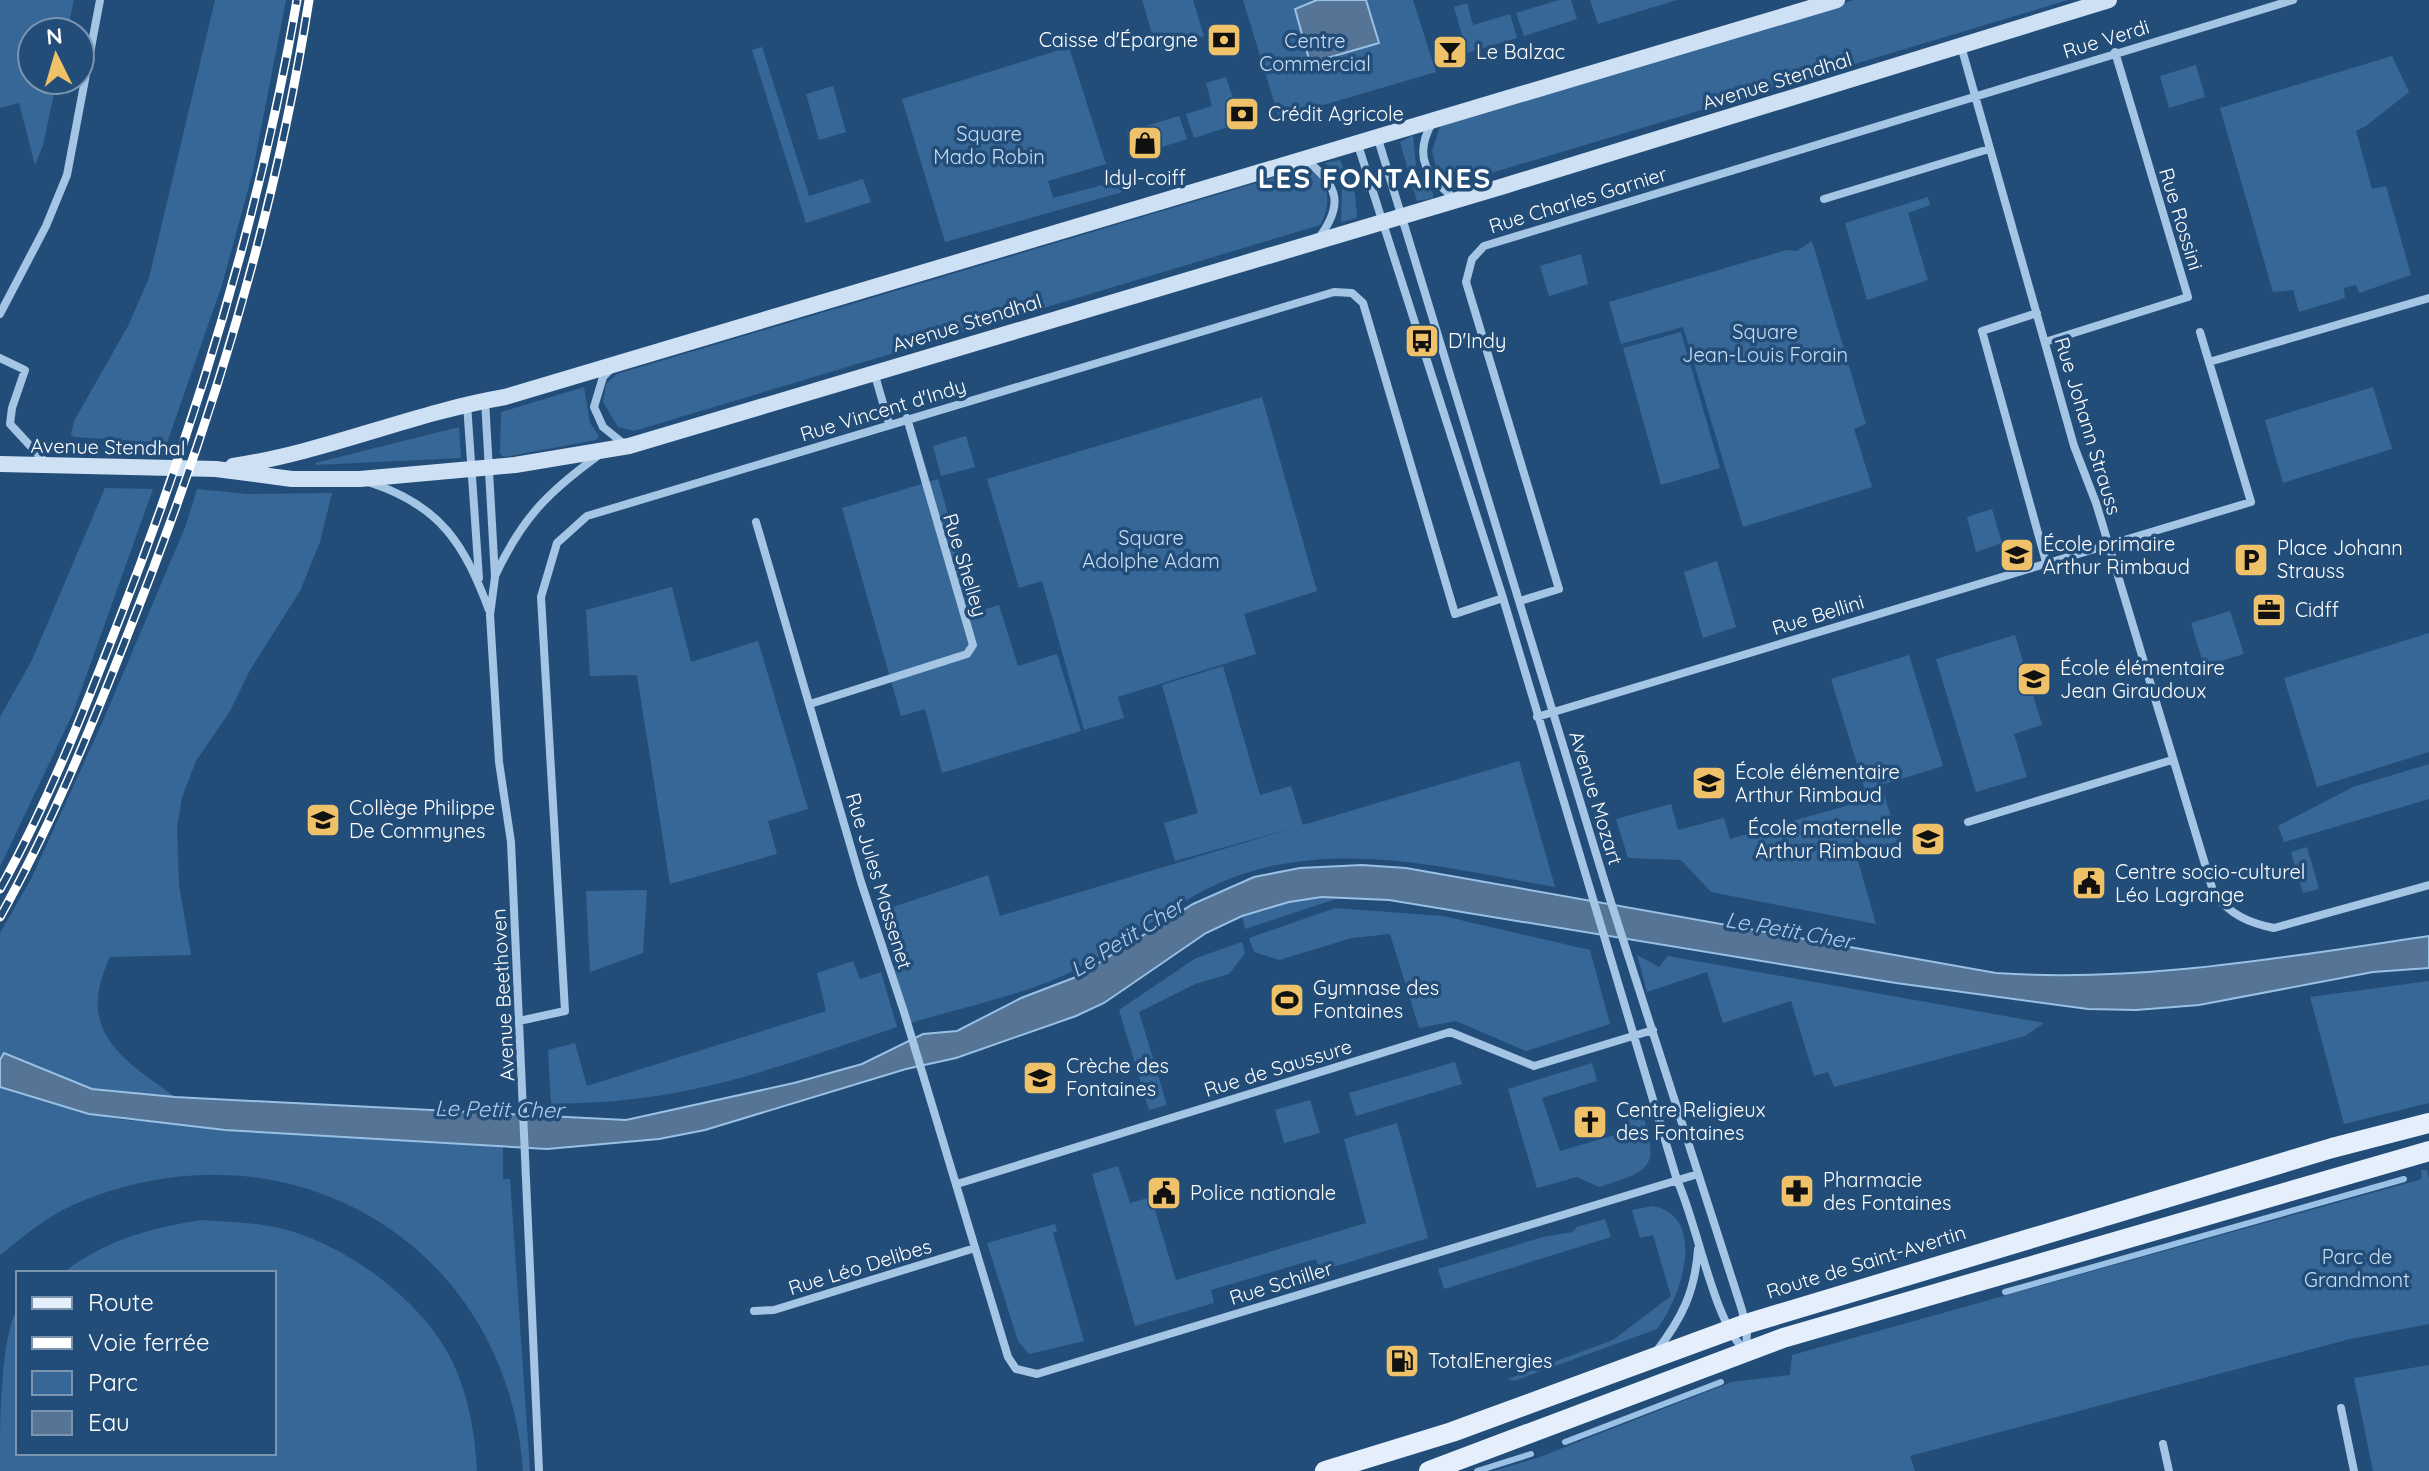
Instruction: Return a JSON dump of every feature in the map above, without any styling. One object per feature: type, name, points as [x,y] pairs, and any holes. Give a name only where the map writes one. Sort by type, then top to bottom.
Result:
[{"type":"main road","name":"Route de Saint-Avertin","points":[[1325,1471],[1452,1432],[1737,1327],[2302,1157],[2429,1123]]},
{"type":"main road","points":[[1429,1471],[1746,1351],[1911,1300],[2429,1151]]},
{"type":"street","points":[[0,314],[46,226],[67,175],[100,0]]},
{"type":"street","name":"Avenue Stendhal","points":[[216,469],[289,458],[467,403],[619,362],[1358,145],[1837,0]]},
{"type":"street","name":"Avenue Stendhal","points":[[0,464],[216,469],[292,479],[360,479],[481,469],[629,446],[1403,216],[2109,0]]},
{"type":"street","name":"Rue Verdi","points":[[1975,96],[2293,0]]},
{"type":"street","name":"Rue Johann Strauss","points":[[1961,46],[2074,446],[2108,543],[2214,894],[2223,905],[2250,923],[2274,928],[2429,885]]},
{"type":"street","name":"Rue Rossini","points":[[2045,342],[2188,297],[2115,52]]},
{"type":"street","name":"Rue Charles Garnier","points":[[1520,601],[1559,589],[1466,282],[1472,259],[1484,246],[1975,96]]},
{"type":"street","points":[[1433,122],[1422,147],[1424,167],[1456,200]]},
{"type":"street","name":"Avenue Mozart","points":[[1378,139],[1609,896],[1698,1174],[1737,1327],[1746,1351]]},
{"type":"street","name":"Avenue Mozart","points":[[1358,145],[1503,598],[1677,1180],[1688,1203],[1698,1244],[1746,1351]]},
{"type":"street","points":[[1824,199],[1989,149]]},
{"type":"street","points":[[1306,160],[1328,179],[1335,197],[1330,222],[1317,240]]},
{"type":"street","name":"Rue Vincent d'Indy","points":[[519,1021],[565,1011],[541,597],[557,543],[587,516],[1334,292],[1352,293],[1363,303],[1455,614],[1503,598]]},
{"type":"street","points":[[2200,332],[2209,362],[2429,298]]},
{"type":"street","points":[[2037,313],[1982,331],[2046,562]]},
{"type":"street","points":[[0,358],[25,370],[10,424],[47,465]]},
{"type":"street","points":[[619,362],[603,377],[594,407],[603,427],[629,446]]},
{"type":"street","name":"Rue Bellini","points":[[1537,717],[2251,502],[2209,362]]},
{"type":"street","points":[[874,372],[889,424]]},
{"type":"street","name":"Avenue Beethoven","points":[[479,585],[485,400]]},
{"type":"street","name":"Avenue Beethoven","points":[[467,403],[481,469],[495,577],[490,615],[499,762],[511,842],[539,1471]]},
{"type":"street","name":"Rue Shelley","points":[[810,704],[967,654],[973,645],[907,418]]},
{"type":"street","name":"Avenue Beethoven","points":[[495,577],[520,527],[534,509],[605,451]]},
{"type":"street","name":"Avenue Beethoven","points":[[360,479],[403,495],[434,515],[455,538],[479,585],[490,615]]},
{"type":"street","name":"Rue Jules Massenet","points":[[756,522],[861,882],[975,1248]]},
{"type":"street","points":[[1968,822],[2172,760]]},
{"type":"street","name":"Rue de Saussure","points":[[957,1184],[1450,1032],[1534,1066],[1653,1030]]},
{"type":"street","name":"Rue Schiller","points":[[975,1248],[1008,1357],[1016,1369],[1037,1374],[1698,1174]]},
{"type":"street","name":"Avenue Mozart","points":[[1652,1358],[1683,1317],[1690,1299],[1698,1244]]},
{"type":"street","name":"Rue Léo Delibes","points":[[754,1311],[774,1310],[975,1248]]},
{"type":"street","points":[[2341,1408],[2354,1471]]},
{"type":"street","points":[[2163,1444],[2169,1471]]},
{"type":"green space","points":[[0,0],[74,0],[70,16],[16,16],[16,96],[54,96],[43,145],[35,165],[19,103],[0,108]]},
{"type":"green space","points":[[215,0],[286,0],[252,175],[222,285],[167,443],[75,437],[71,435],[74,421],[128,326],[149,278]]},
{"type":"green space","points":[[1142,0],[1193,0],[1204,36],[1157,50]]},
{"type":"green space","name":"Centre Commercial","points":[[1243,0],[1413,0],[1436,72],[1279,118]]},
{"type":"green space","points":[[1559,0],[1571,0],[1577,19],[1524,36],[1516,13]]},
{"type":"green space","points":[[1590,0],[1677,0],[1598,24]]},
{"type":"green space","points":[[1854,0],[2068,0],[1458,183],[1438,175],[1432,151],[1441,123]]},
{"type":"green space","points":[[1467,3],[1473,25],[1510,14],[1517,38],[1467,53],[1454,7]]},
{"type":"green space","points":[[762,47],[809,196],[863,179],[871,202],[806,223],[752,50]]},
{"type":"green space","name":"Square Mado Robin","points":[[1069,47],[1106,164],[1048,181],[1053,198],[1122,180],[1126,191],[945,242],[902,99]]},
{"type":"green space","points":[[2392,56],[2409,92],[2356,131],[2372,189],[2386,186],[2411,275],[2359,293],[2356,285],[2344,288],[2345,298],[2299,312],[2293,290],[2273,292],[2220,108]]},
{"type":"green space","points":[[2196,65],[2205,97],[2169,108],[2160,76]]},
{"type":"green space","points":[[1226,77],[1241,123],[1194,138],[1186,114],[1212,106],[1206,83]]},
{"type":"green space","points":[[833,86],[846,132],[819,140],[806,94]]},
{"type":"green space","points":[[1179,116],[1187,139],[1133,156],[1127,132]]},
{"type":"green space","points":[[1413,135],[1417,176],[1433,193],[1433,198],[1417,201],[1400,142]]},
{"type":"green space","points":[[1340,160],[1355,194],[1357,218],[1341,222],[1342,188],[1325,163]]},
{"type":"green space","points":[[1303,169],[1312,171],[1324,183],[1327,199],[1320,225],[634,431],[618,427],[603,402],[606,384],[617,374]]},
{"type":"green space","points":[[1928,197],[1930,205],[1908,213],[1928,280],[1867,300],[1845,223]]},
{"type":"green space","name":"Square Jean-Louis Forain","points":[[1812,241],[1866,424],[1854,429],[1872,487],[1743,527],[1683,327],[1621,344],[1609,302],[1787,250],[1797,251]]},
{"type":"green space","points":[[1581,254],[1588,284],[1549,296],[1540,266]]},
{"type":"green space","points":[[1681,332],[1720,468],[1661,485],[1623,348]]},
{"type":"green space","points":[[584,387],[590,423],[599,436],[596,440],[504,457],[500,454],[501,412]]},
{"type":"green space","points":[[2373,387],[2392,449],[2283,483],[2265,420]]},
{"type":"green space","name":"Square Adolphe Adam","points":[[1262,397],[1317,591],[1244,614],[1256,654],[1118,697],[1124,718],[1084,730],[1042,581],[1019,588],[987,479]]},
{"type":"green space","points":[[459,427],[461,458],[315,465],[315,463]]},
{"type":"green space","points":[[966,436],[975,467],[941,476],[933,446]]},
{"type":"green space","points":[[938,479],[976,612],[999,605],[1018,666],[1057,654],[1081,731],[942,773],[925,709],[901,716],[842,508]]},
{"type":"green space","points":[[105,488],[153,489],[73,713],[0,867],[0,717],[32,660]]},
{"type":"green space","points":[[197,489],[247,494],[332,493],[320,542],[300,591],[250,670],[230,711],[196,761],[182,797],[177,828],[179,885],[191,955],[110,957],[101,983],[98,1005],[101,1024],[109,1040],[137,1069],[175,1097],[92,1089],[4,1053],[0,1060],[0,933],[31,879],[103,721],[186,525]]},
{"type":"green space","points":[[1992,509],[2002,543],[1976,552],[1967,517]]},
{"type":"green space","points":[[1717,561],[1736,627],[1703,638],[1684,572]]},
{"type":"green space","points":[[672,587],[691,662],[758,641],[808,809],[768,821],[777,854],[670,884],[637,675],[590,676],[586,610]]},
{"type":"green space","points":[[2230,611],[2244,654],[2204,666],[2191,623]]},
{"type":"green space","points":[[2429,633],[2429,752],[2317,787],[2284,678]]},
{"type":"green space","points":[[2015,635],[2042,725],[2014,734],[2027,777],[1976,792],[1936,659]]},
{"type":"green space","points":[[1909,655],[1943,766],[1865,790],[1831,679]]},
{"type":"green space","points":[[1223,666],[1260,795],[1291,786],[1303,825],[1519,761],[1555,887],[1396,861],[1356,858],[1276,865],[1215,885],[1095,959],[1055,979],[907,1024],[892,967],[906,962],[890,908],[988,875],[1000,916],[1297,827],[1175,861],[1164,823],[1198,813],[1162,685]]},
{"type":"green space","points":[[2429,764],[2429,799],[2284,842],[2278,826],[2353,787]]},
{"type":"green space","points":[[1884,795],[1899,841],[1856,854],[1876,924],[1711,892],[1681,860],[1628,858],[1616,819],[1671,804],[1678,830],[1724,818],[1730,839]]},
{"type":"green space","points":[[2307,847],[2319,889],[2303,893],[2291,852]]},
{"type":"green space","points":[[647,890],[643,953],[590,972],[586,891]]},
{"type":"green space","points":[[1345,896],[1245,929],[1242,916],[1289,902]]},
{"type":"green space","points":[[1335,908],[1443,916],[1590,950],[1610,1024],[1526,1051],[1456,1021],[1419,1028],[1390,934],[1352,938],[1279,960],[1254,952],[1249,938]]},
{"type":"green space","points":[[1242,942],[1245,953],[1229,974],[1195,984],[1139,1012],[1167,1105],[1149,1110],[1119,1010],[1196,958]]},
{"type":"green space","points":[[1637,955],[1659,967],[1668,956],[2044,1023],[2025,1036],[1834,1087],[1828,1072],[1814,1076],[1791,1001],[1723,1023],[1707,972],[1647,992]]},
{"type":"green space","points":[[853,961],[860,979],[881,972],[897,1027],[762,1071],[694,1089],[615,1101],[551,1104],[548,1050],[575,1043],[587,1086],[826,1011],[817,973]]},
{"type":"green space","points":[[2429,981],[2429,1103],[2344,1124],[2310,997]]},
{"type":"green space","points":[[1455,1062],[1462,1084],[1356,1116],[1349,1093]]},
{"type":"green space","points":[[1592,1063],[1597,1081],[1542,1098],[1560,1151],[1632,1130],[1627,1114],[1641,1109],[1650,1143],[1648,1163],[1632,1176],[1599,1187],[1577,1177],[1537,1188],[1508,1089]]},
{"type":"green space","points":[[0,1087],[89,1114],[124,1120],[503,1147],[503,1179],[510,1179],[530,1471],[523,1471],[508,1390],[476,1319],[429,1261],[371,1217],[304,1188],[231,1175],[154,1180],[75,1204],[36,1227],[0,1255]]},
{"type":"green space","points":[[1310,1100],[1320,1133],[1284,1143],[1275,1110]]},
{"type":"green space","points":[[1397,1123],[1428,1238],[1320,1271],[1316,1259],[1211,1290],[1214,1303],[1135,1326],[1092,1174],[1118,1166],[1130,1203],[1151,1197],[1176,1280],[1366,1223],[1344,1139]]},
{"type":"green space","name":"Parc de Grandmont","points":[[2421,1170],[2427,1170],[2429,1178],[2429,1324],[2350,1339],[1910,1456],[1915,1471],[1493,1471],[1537,1458],[1732,1382],[1790,1375],[1792,1355],[2422,1179]]},
{"type":"green space","points":[[1653,1206],[1670,1213],[1680,1226],[1685,1242],[1681,1280],[1657,1329],[1514,1381],[1508,1379],[1613,1340],[1671,1296],[1653,1235],[1640,1238],[1632,1210]]},
{"type":"green space","points":[[1605,1219],[1611,1237],[1444,1289],[1438,1269],[1543,1237],[1573,1232],[1577,1227]]},
{"type":"green space","points":[[202,1220],[261,1225],[296,1233],[324,1244],[379,1277],[425,1321],[456,1370],[471,1420],[477,1471],[0,1471],[4,1361],[16,1313],[16,1455],[276,1455],[276,1271],[66,1271],[112,1244],[165,1227]]},
{"type":"green space","points":[[1055,1224],[1057,1231],[1053,1233],[1084,1341],[1029,1354],[1018,1341],[987,1243]]},
{"type":"green space","points":[[2429,1365],[2429,1471],[2373,1471],[2354,1378]]},
{"type":"water","points":[[1317,0],[1366,0],[1379,43],[1310,63],[1295,9]]},
{"type":"water","name":"Le Petit Cher","points":[[1362,865],[1406,868],[1996,973],[2051,975],[2159,971],[2267,960],[2429,936],[2429,968],[2373,972],[2199,1005],[2136,1010],[2088,1009],[1896,983],[1389,900],[1322,897],[1289,902],[1242,916],[1206,933],[1104,1003],[1076,1016],[956,1058],[906,1069],[705,1130],[659,1139],[547,1149],[225,1130],[89,1114],[0,1087],[0,1060],[4,1053],[92,1089],[175,1097],[626,1120],[794,1083],[862,1064],[923,1034],[957,1031],[1021,998],[1076,977],[1193,904],[1254,877],[1300,868]]},
{"type":"waterway","points":[[2005,1292],[2404,1179]]},
{"type":"waterway","points":[[1565,1442],[1721,1382]]},
{"type":"waterway","points":[[1477,1471],[1531,1454]]},
{"type":"railway","points":[[0,889],[49,792],[78,725],[147,547],[200,394],[265,159],[297,0]]},
{"type":"railway","points":[[0,917],[36,848],[85,740],[187,477],[237,321],[258,241],[278,162],[309,0]]},
{"type":"place","name":"Caisse d'Épargne","points":[[1224,40]]},
{"type":"place","name":"Le Balzac","points":[[1450,52]]},
{"type":"place","name":"Crédit Agricole","points":[[1242,114]]},
{"type":"place","name":"Idyl-coiff","points":[[1145,143]]},
{"type":"place","name":"D'Indy","points":[[1422,341]]},
{"type":"place","name":"École primaire Arthur Rimbaud","points":[[2017,555]]},
{"type":"place","name":"Place Johann Strauss","points":[[2251,560]]},
{"type":"place","name":"Cidff","points":[[2269,610]]},
{"type":"place","name":"École élémentaire Jean Giraudoux","points":[[2034,679]]},
{"type":"place","name":"École élémentaire Arthur Rimbaud","points":[[1709,783]]},
{"type":"place","name":"Collège Philippe De Commynes","points":[[323,820]]},
{"type":"place","name":"École maternelle Arthur Rimbaud","points":[[1928,839]]},
{"type":"place","name":"Centre socio-culturel Léo Lagrange","points":[[2089,883]]},
{"type":"place","name":"Gymnase des Fontaines","points":[[1287,1000]]},
{"type":"place","name":"Crèche des Fontaines","points":[[1040,1078]]},
{"type":"place","name":"Centre Religieux des Fontaines","points":[[1590,1122]]},
{"type":"place","name":"Pharmacie des Fontaines","points":[[1797,1191]]},
{"type":"place","name":"Police nationale","points":[[1164,1193]]},
{"type":"place","name":"TotalEnergies","points":[[1402,1361]]},
{"type":"district","name":"LES FONTAINES","points":[[1375,178]]}]
